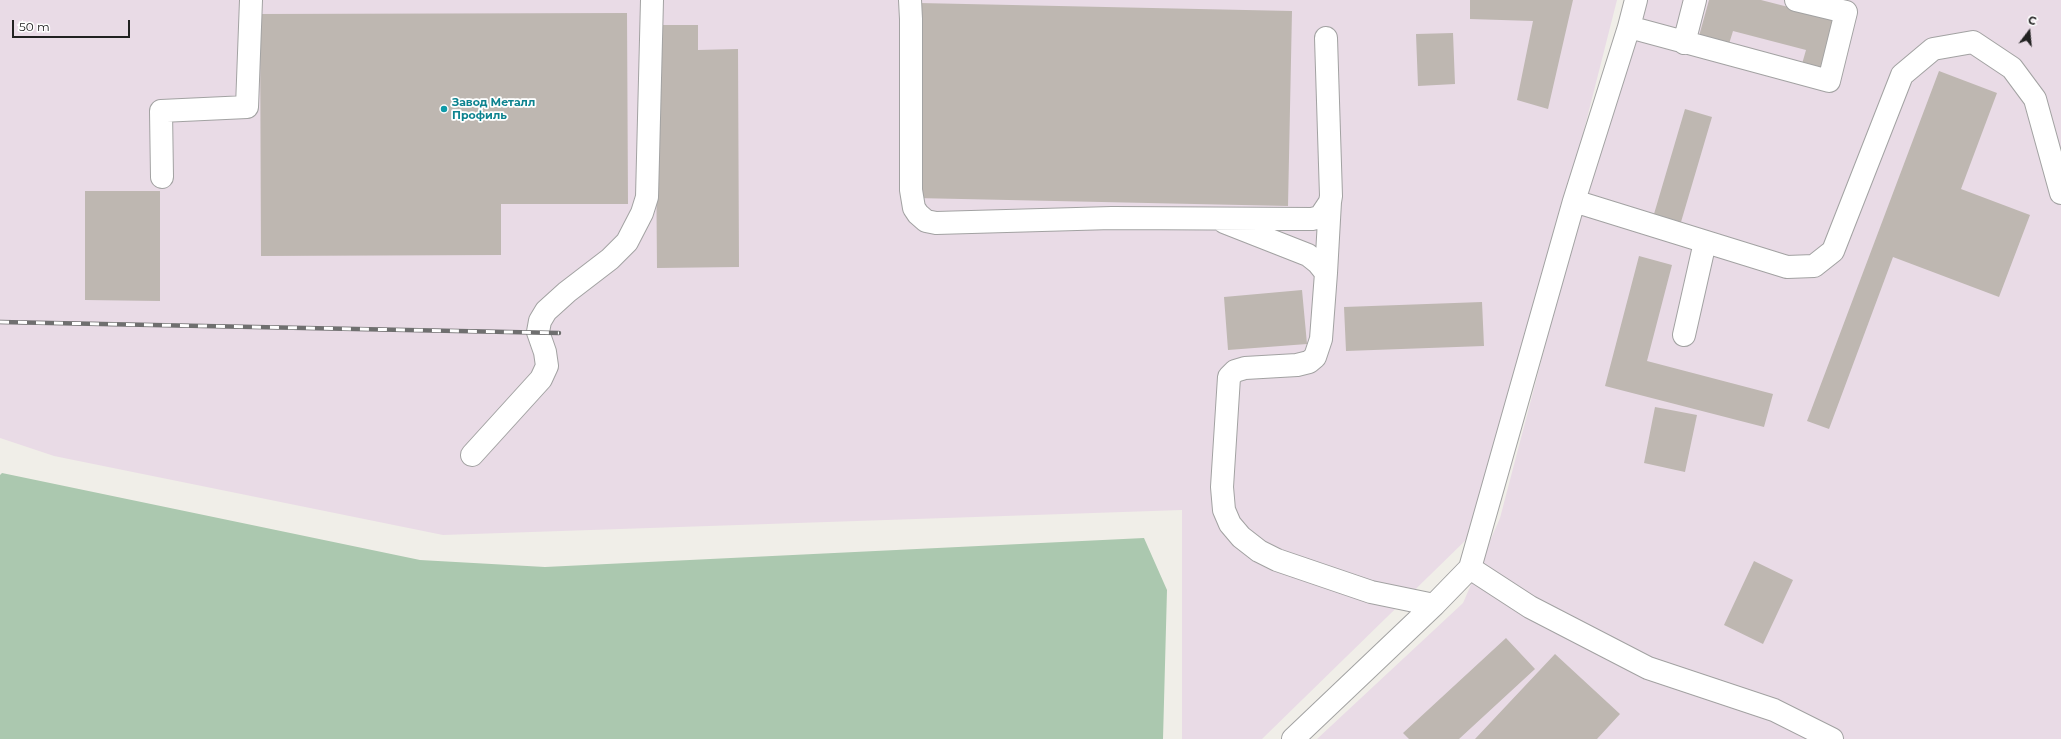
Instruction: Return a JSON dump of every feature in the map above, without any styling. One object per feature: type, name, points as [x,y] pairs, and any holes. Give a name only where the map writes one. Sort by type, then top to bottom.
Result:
[{"type":"street","points":[[162,177],[161,111],[247,106],[251,0]]},
{"type":"street","points":[[472,455],[541,379],[546,366],[545,352],[538,332],[540,321],[546,312],[567,292],[610,260],[622,248],[627,242],[642,213],[647,197],[652,0]]},
{"type":"street","points":[[910,0],[912,19],[911,190],[914,208],[926,221],[936,223],[1112,218],[1312,218],[1320,217],[1330,202]]},
{"type":"street","points":[[1293,739],[1434,605],[1470,568],[1574,201],[1629,27],[1636,0]]},
{"type":"street","points":[[1684,43],[1695,0]]},
{"type":"street","points":[[1629,27],[1829,81],[1846,12],[1796,0]]},
{"type":"street","points":[[1326,38],[1330,202],[1321,339],[1315,357],[1309,362],[1297,365],[1245,368],[1234,371],[1229,377],[1222,487],[1224,510],[1230,524],[1241,537],[1259,551],[1277,560],[1371,592],[1434,605]]},
{"type":"street","points":[[1574,201],[1788,267],[1814,266],[1833,251],[1902,75],[1933,49],[1973,42],[2012,68],[2035,99],[2061,193]]},
{"type":"street","points":[[1215,218],[1308,255],[1318,263],[1326,273]]},
{"type":"street","points":[[1684,335],[1705,242]]},
{"type":"street","points":[[1470,568],[1530,607],[1648,668],[1774,710],[1832,739]]},
{"type":"shaded area","points":[[0,0],[1617,0],[1568,193],[1470,536],[1262,739],[1182,739],[1182,510],[443,535],[54,456],[0,438]]},
{"type":"shaded area","points":[[1646,0],[2061,0],[2061,739],[1317,739],[1463,603],[1500,518],[1579,217]]},
{"type":"green space","points":[[2,473],[420,560],[545,567],[1144,538],[1167,590],[1163,739],[0,739],[0,475]]},
{"type":"building","points":[[1470,0],[1573,0],[1548,109],[1517,100],[1533,21],[1470,19]]},
{"type":"building","points":[[1709,0],[1761,0],[1839,20],[1826,70],[1802,64],[1806,50],[1733,31],[1729,44],[1699,36]]},
{"type":"building","points":[[919,3],[1292,11],[1288,206],[915,198]]},
{"type":"building","name":"Завод Металл Профиль","points":[[627,13],[628,204],[501,204],[501,255],[261,256],[260,14]]},
{"type":"building","points":[[655,25],[698,25],[698,50],[738,49],[739,267],[657,268]]},
{"type":"building","points":[[1453,33],[1455,84],[1418,86],[1416,34]]},
{"type":"building","points":[[1939,71],[1997,93],[1961,189],[2030,215],[1999,297],[1893,257],[1829,429],[1807,421]]},
{"type":"building","points":[[1685,109],[1712,117],[1681,222],[1654,214]]},
{"type":"building","points":[[85,191],[160,191],[160,301],[85,300]]},
{"type":"building","points":[[1639,256],[1672,265],[1647,361],[1773,394],[1764,427],[1605,386]]},
{"type":"building","points":[[1302,290],[1307,344],[1228,350],[1224,297]]},
{"type":"building","points":[[1482,302],[1484,346],[1346,351],[1344,307]]},
{"type":"building","points":[[1655,407],[1697,415],[1685,472],[1644,463]]},
{"type":"building","points":[[1754,561],[1793,580],[1763,644],[1724,625]]},
{"type":"building","points":[[1506,638],[1535,669],[1459,739],[1409,739],[1403,733]]},
{"type":"building","points":[[1555,654],[1620,714],[1597,739],[1475,739]]},
{"type":"railway","points":[[0,322],[559,333]]},
{"type":"place","name":"Завод Металл Профиль","points":[[444,109]]}]
